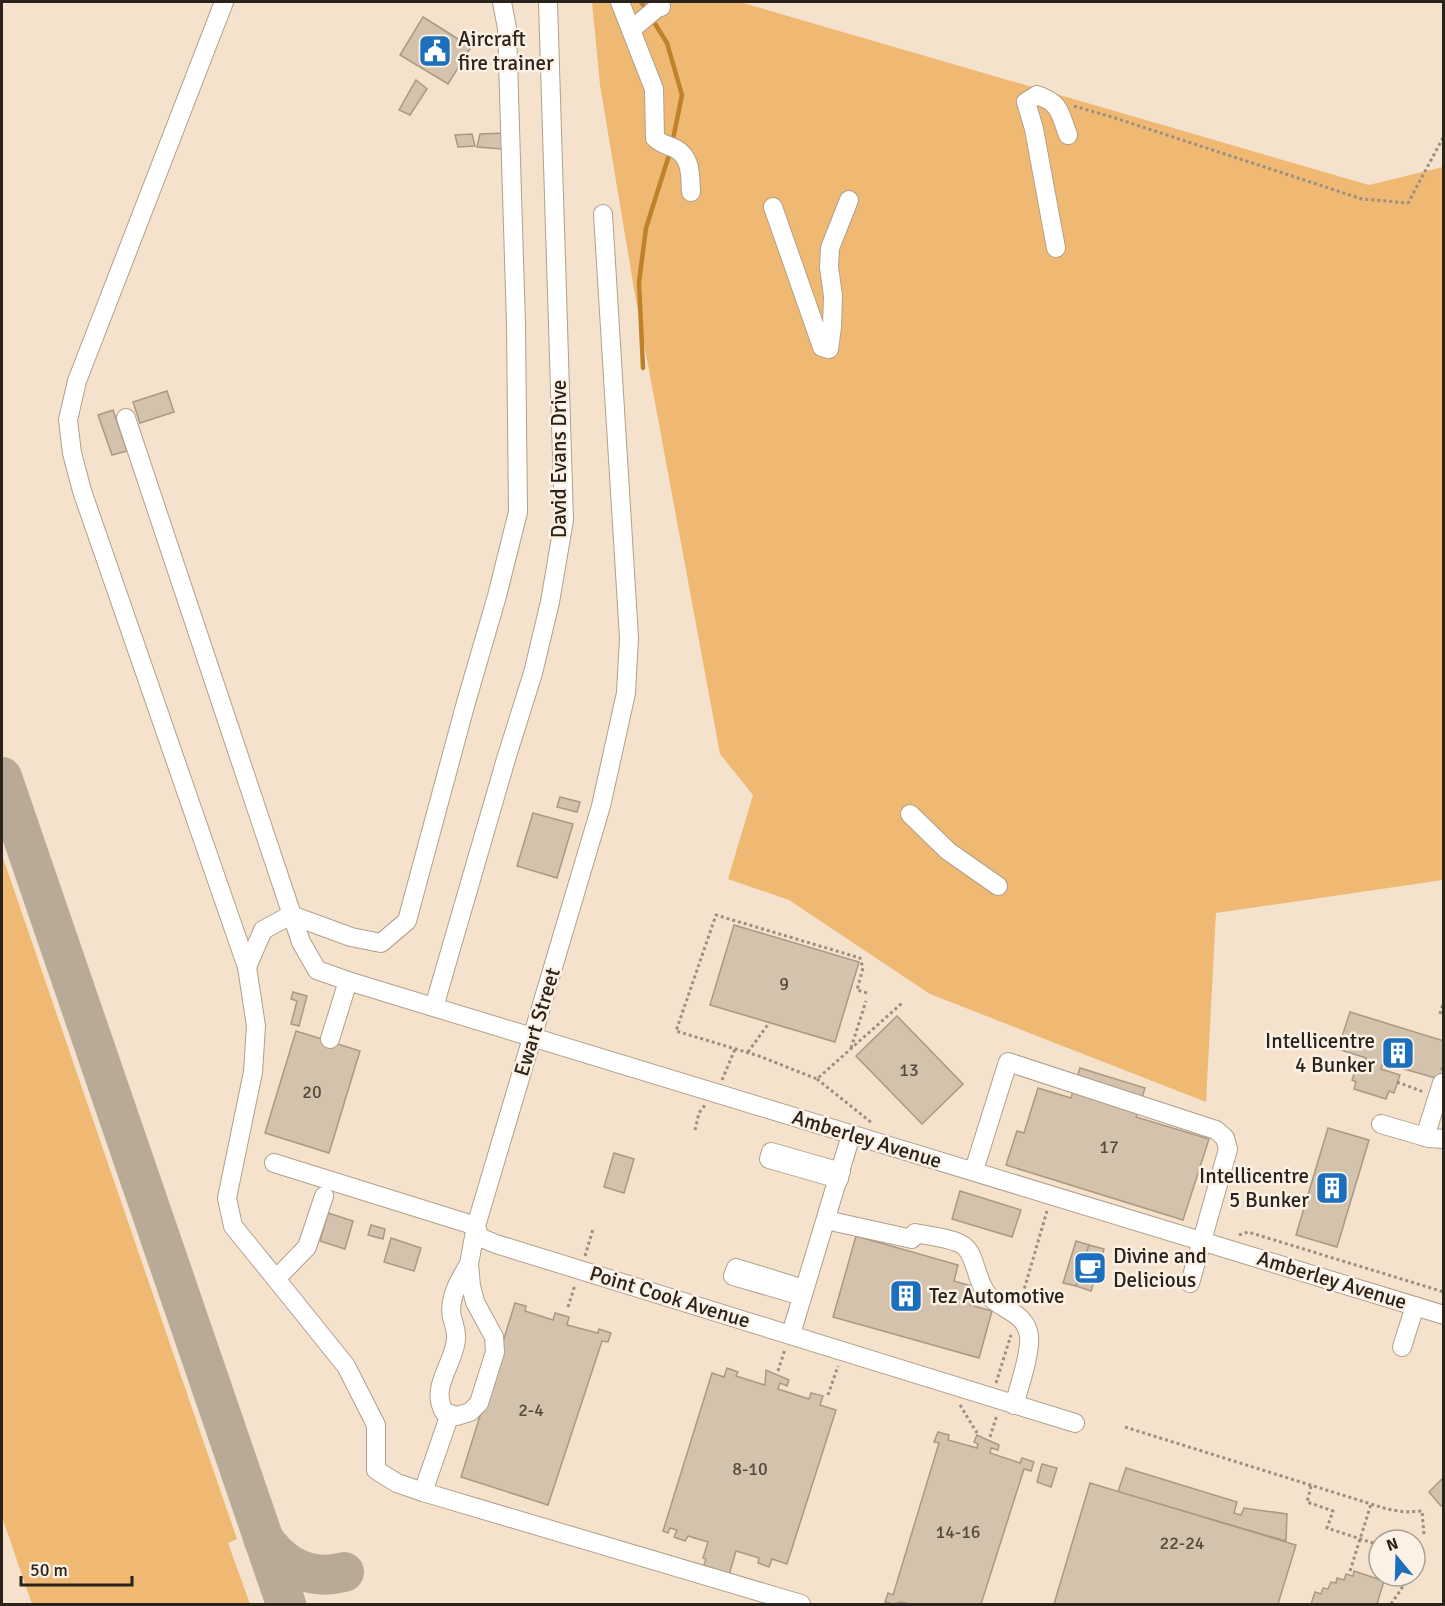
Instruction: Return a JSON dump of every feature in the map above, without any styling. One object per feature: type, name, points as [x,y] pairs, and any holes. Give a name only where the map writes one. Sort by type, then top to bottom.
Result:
[{"type":"street","points":[[224,2],[77,381],[68,420],[72,453],[82,491],[247,967],[256,1026],[253,1072],[227,1198],[232,1226],[346,1366],[376,1425],[376,1470],[398,1483],[423,1492],[801,1605]]},
{"type":"street","points":[[247,967],[263,930],[291,915],[351,937],[381,943],[407,921],[497,596],[518,512],[516,325],[507,28],[502,2]]},
{"type":"street","name":"David Evans Drive","points":[[434,1007],[533,673],[550,602],[564,520],[548,2]]},
{"type":"street","points":[[620,2],[648,16],[654,89],[655,138],[683,153],[689,163],[691,192]]},
{"type":"street","points":[[1056,248],[1034,129],[1026,102],[1037,95],[1050,100],[1058,108],[1068,135]]},
{"type":"street","points":[[773,207],[822,347],[829,349],[833,296],[830,248],[849,200]]},
{"type":"street","name":"Ewart Street","points":[[469,1264],[476,1226],[601,806],[626,693],[629,638],[603,214]]},
{"type":"street","name":"Amberley Avenue","points":[[126,418],[291,915],[305,951],[317,970],[1443,1315]]},
{"type":"street","points":[[910,814],[948,851],[998,886]]},
{"type":"street","points":[[330,1039],[348,981]]},
{"type":"street","points":[[974,1170],[1008,1062],[1216,1130],[1225,1138],[1228,1149],[1190,1283]]},
{"type":"street","points":[[1425,1137],[1440,1090]]},
{"type":"street","points":[[1381,1124],[1425,1137],[1443,1139]]},
{"type":"street","points":[[789,1338],[851,1134]]},
{"type":"street","points":[[770,1155],[840,1176]]},
{"type":"street","name":"Point Cook Avenue","points":[[274,1163],[476,1226],[479,1237],[496,1244],[1007,1406],[1075,1423]]},
{"type":"street","points":[[276,1279],[307,1247],[324,1196]]},
{"type":"street","points":[[826,1220],[912,1239],[915,1233],[958,1242],[965,1246],[984,1291],[993,1301],[1020,1317],[1028,1332],[1029,1346],[1007,1406]]},
{"type":"street","points":[[469,1264],[475,1302],[494,1337],[495,1352],[478,1403],[470,1412],[457,1416],[444,1412],[438,1393],[456,1342],[456,1327],[451,1316],[453,1297],[458,1282],[469,1264]]},
{"type":"street","points":[[734,1272],[803,1293]]},
{"type":"street","points":[[1402,1347],[1415,1305]]},
{"type":"street","points":[[423,1492],[450,1414]]},
{"type":"path","points":[[1050,100],[1112,117],[1362,199],[1408,203],[1443,136]]},
{"type":"path","points":[[867,993],[857,990],[863,968],[860,958],[716,915],[676,1031],[748,1052],[817,1079],[902,1003]]},
{"type":"path","points":[[1440,1014],[1443,1000]]},
{"type":"path","points":[[850,1049],[866,1001]]},
{"type":"path","points":[[748,1052],[769,1023]]},
{"type":"path","points":[[1397,1082],[1440,1090]]},
{"type":"path","points":[[1236,1239],[1239,1235],[1248,1232],[1443,1292]]},
{"type":"path","points":[[778,1371],[789,1338]]},
{"type":"path","points":[[828,1395],[840,1359]]},
{"type":"path","points":[[959,1403],[977,1433]]},
{"type":"path","points":[[990,1437],[1007,1406]]},
{"type":"path","points":[[1125,1427],[1371,1504],[1396,1511],[1422,1511],[1423,1528]]},
{"type":"path","points":[[1311,1486],[1307,1502],[1333,1511],[1327,1528],[1367,1541]]},
{"type":"path","points":[[1350,1571],[1371,1504]]},
{"type":"path","points":[[1391,1605],[1402,1588]]},
{"type":"shaded area","points":[[592,2],[740,2],[1369,185],[1443,167],[1443,880],[1216,913],[1206,1102],[930,994],[789,900],[728,879],[753,795],[720,754],[634,289],[600,85]]},
{"type":"shaded area","points":[[2,855],[237,1539],[228,1543],[250,1604],[32,1604],[2,1517]]},
{"type":"building","name":"Aircraft fire trainer","points":[[423,17],[471,47],[448,84],[400,55]]},
{"type":"building","points":[[416,80],[427,89],[410,115],[399,110]]},
{"type":"building","points":[[504,133],[502,149],[477,147],[480,134]]},
{"type":"building","points":[[472,134],[475,146],[458,147],[455,135]]},
{"type":"building","points":[[167,391],[174,412],[140,423],[133,402]]},
{"type":"building","points":[[113,410],[127,451],[112,455],[98,415]]},
{"type":"building","points":[[560,797],[580,802],[577,812],[557,807]]},
{"type":"building","points":[[533,813],[573,824],[557,878],[517,866]]},
{"type":"building","points":[[734,925],[859,962],[835,1042],[710,1005]]},
{"type":"building","points":[[293,992],[307,996],[299,1026],[291,1024],[297,1001],[291,999]]},
{"type":"building","name":"Intellicentre 4 Bunker","points":[[1350,1012],[1444,1041],[1444,1064],[1441,1069],[1444,1070],[1444,1079],[1383,1063],[1381,1069],[1400,1075],[1394,1093],[1389,1091],[1386,1099],[1354,1089],[1356,1082],[1352,1080],[1358,1062],[1364,1064],[1366,1058],[1338,1049]]},
{"type":"building","points":[[897,1016],[963,1084],[922,1124],[856,1056]]},
{"type":"building","points":[[296,1031],[360,1051],[329,1153],[265,1133]]},
{"type":"building","points":[[1080,1068],[1145,1088],[1136,1117],[1209,1139],[1183,1220],[1006,1165],[1017,1131],[1024,1133],[1038,1088],[1071,1098]]},
{"type":"building","name":"Intellicentre 5 Bunker","points":[[1328,1128],[1369,1140],[1337,1247],[1296,1235]]},
{"type":"building","points":[[614,1153],[634,1159],[624,1193],[604,1187]]},
{"type":"building","points":[[960,1191],[1021,1210],[1012,1237],[952,1219]]},
{"type":"building","points":[[328,1213],[353,1221],[345,1249],[320,1241]]},
{"type":"building","points":[[371,1225],[385,1229],[383,1239],[368,1235]]},
{"type":"building","name":"Tez Automotive","points":[[856,1236],[958,1265],[954,1281],[975,1287],[970,1305],[992,1311],[979,1358],[833,1317]]},
{"type":"building","points":[[391,1238],[421,1248],[414,1271],[384,1262]]},
{"type":"building","points":[[1076,1241],[1089,1245],[1076,1286],[1063,1283]]},
{"type":"building","name":"Divine and Delicious","points":[[1089,1245],[1104,1249],[1091,1291],[1076,1286]]},
{"type":"building","points":[[515,1303],[526,1306],[525,1311],[553,1320],[555,1313],[569,1317],[567,1325],[598,1333],[599,1329],[611,1333],[608,1342],[602,1341],[548,1505],[461,1477]]},
{"type":"building","points":[[727,1368],[738,1372],[736,1376],[765,1385],[766,1370],[789,1380],[787,1386],[780,1383],[778,1389],[809,1399],[811,1393],[823,1396],[820,1405],[836,1410],[787,1564],[772,1559],[769,1567],[758,1563],[759,1558],[736,1551],[729,1575],[704,1565],[706,1559],[703,1558],[708,1542],[688,1536],[685,1541],[674,1537],[677,1530],[670,1528],[668,1533],[663,1531],[712,1373],[724,1377]]},
{"type":"building","points":[[938,1432],[949,1435],[948,1440],[977,1448],[978,1444],[974,1442],[977,1435],[999,1445],[998,1450],[991,1448],[990,1453],[1020,1463],[1022,1458],[1034,1462],[1031,1471],[1024,1469],[981,1604],[901,1602],[893,1604],[885,1602],[888,1593],[893,1595],[939,1443],[934,1442]]},
{"type":"building","points":[[1042,1464],[1057,1468],[1051,1487],[1037,1482]]},
{"type":"building","points":[[1126,1468],[1237,1502],[1234,1513],[1241,1515],[1244,1508],[1287,1514],[1286,1541],[1118,1492]]},
{"type":"building","points":[[1443,1478],[1444,1504],[1441,1506],[1429,1492]]},
{"type":"building","points":[[1090,1483],[1296,1545],[1278,1604],[1054,1604]]},
{"type":"building","points":[[1354,1571],[1367,1575],[1367,1588],[1382,1588],[1377,1604],[1311,1604],[1315,1592],[1321,1594],[1323,1588],[1328,1589],[1331,1582],[1336,1583],[1337,1578],[1344,1580],[1346,1574],[1353,1576]]},
{"type":"waterway","points":[[641,2],[648,12]]},
{"type":"waterway","points":[[652,19],[667,43],[682,95],[672,144]]},
{"type":"waterway","points":[[643,368],[639,282],[646,228],[670,152]]},
{"type":"taxiway","points":[[2,777],[286,1604]]},
{"type":"taxiway","points":[[263,1538],[279,1556],[298,1569],[320,1574],[344,1572]]},
{"type":"place","name":"Aircraft fire trainer","points":[[435,51]]},
{"type":"place","name":"Intellicentre 4 Bunker","points":[[1398,1053]]},
{"type":"place","name":"Intellicentre 5 Bunker","points":[[1332,1188]]},
{"type":"place","name":"Divine and Delicious","points":[[1090,1268]]},
{"type":"place","name":"Tez Automotive","points":[[906,1296]]}]
